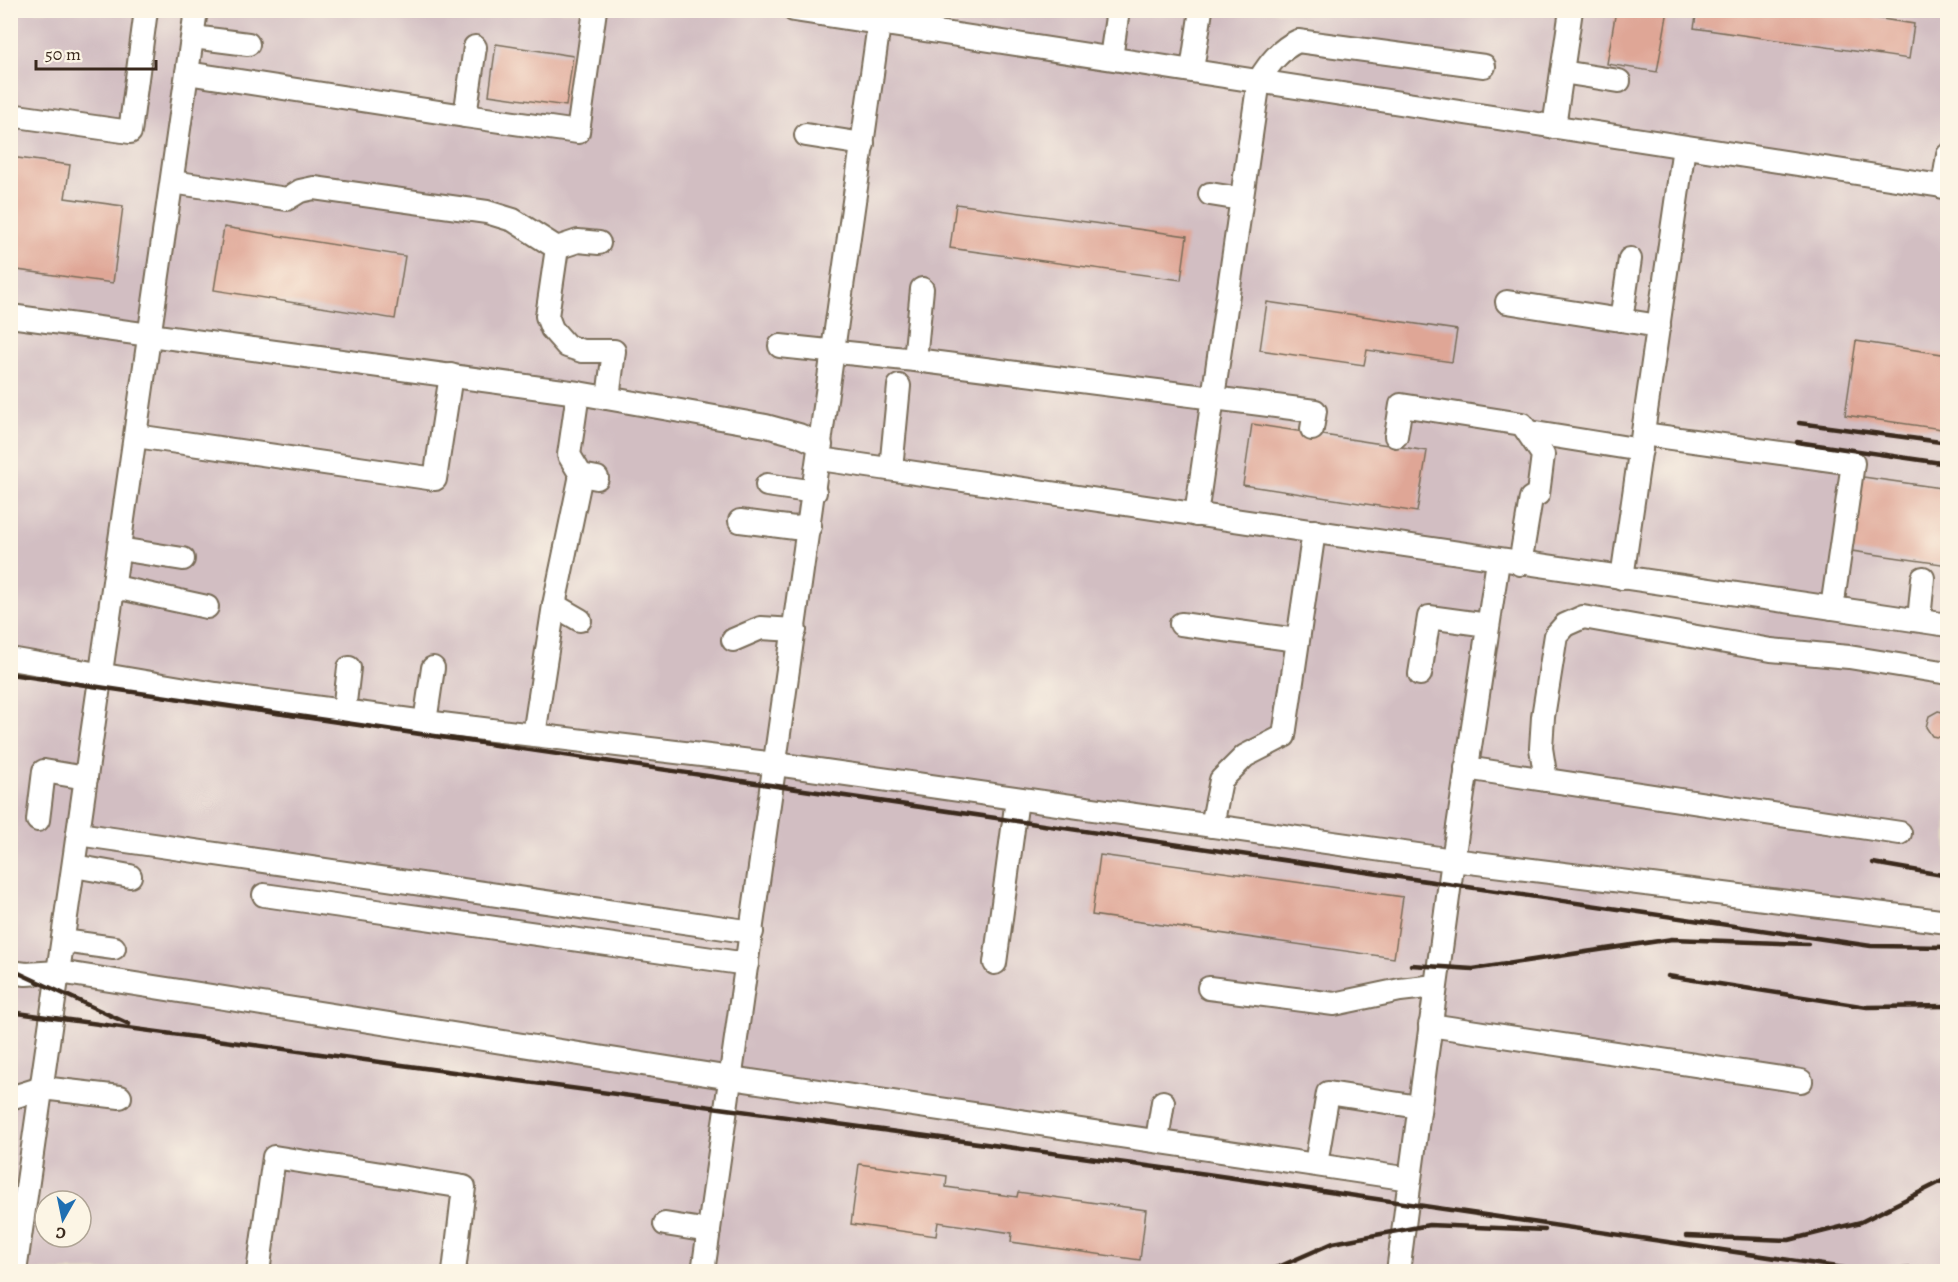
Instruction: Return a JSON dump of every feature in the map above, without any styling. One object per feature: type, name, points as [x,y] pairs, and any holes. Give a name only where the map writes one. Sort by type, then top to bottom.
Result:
[{"type":"lane","points":[[10,115],[130,132],[146,10]]},
{"type":"lane","points":[[15,1272],[196,10]]},
{"type":"lane","points":[[188,73],[578,132],[595,10]]},
{"type":"lane","points":[[794,10],[880,16],[1111,58],[1945,187],[1947,155]]},
{"type":"lane","points":[[1111,58],[1118,10]]},
{"type":"lane","points":[[1192,70],[1201,10]]},
{"type":"lane","points":[[1554,127],[1571,10]]},
{"type":"lane","points":[[703,1272],[815,492],[880,16]]},
{"type":"lane","points":[[193,37],[248,44]]},
{"type":"lane","points":[[1196,515],[1259,80],[1274,58],[1288,45],[1298,41],[1484,66]]},
{"type":"lane","points":[[465,116],[475,47]]},
{"type":"lane","points":[[1562,72],[1619,81]]},
{"type":"lane","points":[[806,135],[862,144]]},
{"type":"lane","points":[[1622,578],[1684,147]]},
{"type":"lane","points":[[172,182],[287,199],[306,188],[314,188],[487,212],[513,220],[557,248]]},
{"type":"lane","points":[[1210,194],[1241,199]]},
{"type":"lane","points":[[557,248],[578,241],[599,243]]},
{"type":"lane","points":[[557,248],[547,316],[552,329],[567,346],[582,351],[614,351],[608,398]]},
{"type":"lane","points":[[1621,320],[1630,259]]},
{"type":"lane","points":[[915,360],[922,289]]},
{"type":"lane","points":[[1507,302],[1659,326]]},
{"type":"lane","points":[[10,316],[578,393],[766,426],[799,435],[820,452],[891,469],[1314,531],[1498,561],[1947,625]]},
{"type":"lane","points":[[780,346],[915,360],[1315,411],[1312,429]]},
{"type":"lane","points":[[136,436],[435,479],[451,375]]},
{"type":"lane","points":[[891,469],[899,386]]},
{"type":"lane","points":[[534,735],[554,605],[589,476],[569,455],[578,393]]},
{"type":"lane","points":[[1396,436],[1401,405],[1522,424],[1544,455],[1538,494],[1531,498],[1520,564]]},
{"type":"lane","points":[[1529,432],[1853,463],[1832,608]]},
{"type":"lane","points":[[767,485],[815,492]]},
{"type":"lane","points":[[740,520],[795,528],[810,526]]},
{"type":"lane","points":[[1212,826],[1221,780],[1245,756],[1284,736],[1314,531]]},
{"type":"lane","points":[[119,549],[183,559]]},
{"type":"lane","points":[[1398,1272],[1435,986],[1498,561]]},
{"type":"lane","points":[[1918,620],[1923,578]]},
{"type":"lane","points":[[115,587],[207,607]]},
{"type":"lane","points":[[554,605],[580,620]]},
{"type":"lane","points":[[1420,674],[1429,617],[1488,625]]},
{"type":"lane","points":[[1546,780],[1541,747],[1547,685],[1556,635],[1576,619],[1583,617],[1771,650],[1849,657],[1947,673]]},
{"type":"lane","points":[[1181,624],[1297,640]]},
{"type":"lane","points":[[733,640],[761,628],[795,630]]},
{"type":"lane","points":[[10,659],[102,676],[425,722],[776,764],[1453,860],[1947,922]]},
{"type":"lane","points":[[344,711],[349,668]]},
{"type":"lane","points":[[425,722],[433,668]]},
{"type":"lane","points":[[1466,768],[1900,833]]},
{"type":"lane","points":[[38,820],[44,771],[86,778]]},
{"type":"lane","points":[[995,963],[1017,799]]},
{"type":"lane","points":[[78,834],[752,932]]},
{"type":"lane","points":[[74,866],[130,876]]},
{"type":"lane","points":[[264,895],[747,964]]},
{"type":"lane","points":[[63,941],[114,948]]},
{"type":"lane","points":[[16,971],[59,972],[731,1078],[1410,1179]]},
{"type":"lane","points":[[1209,988],[1334,1004],[1400,990],[1435,986]]},
{"type":"lane","points":[[1430,1025],[1801,1081]]},
{"type":"lane","points":[[10,1098],[42,1088],[120,1097]]},
{"type":"lane","points":[[1316,1164],[1328,1093],[1419,1107]]},
{"type":"lane","points":[[1158,1140],[1163,1102]]},
{"type":"lane","points":[[258,1272],[274,1157],[464,1187],[454,1272]]},
{"type":"lane","points":[[665,1224],[709,1231]]},
{"type":"shaded area","points":[[10,11],[1947,11],[1947,1271],[11,1271]]},
{"type":"building","points":[[1616,10],[1668,10],[1657,72],[1607,64]]},
{"type":"building","points":[[1697,10],[1824,10],[1914,24],[1909,59],[1694,28]]},
{"type":"building","points":[[496,44],[573,56],[566,106],[489,95]]},
{"type":"building","points":[[10,157],[70,165],[65,198],[123,206],[113,283],[10,269]]},
{"type":"building","points":[[956,204],[1187,236],[1181,280],[950,248]]},
{"type":"building","points":[[224,227],[405,256],[395,319],[214,290]]},
{"type":"building","points":[[1267,302],[1457,330],[1452,362],[1367,350],[1364,365],[1260,350]]},
{"type":"building","points":[[1856,341],[1948,355],[1948,430],[1845,415]]},
{"type":"building","points":[[1252,424],[1427,451],[1417,512],[1243,485]]},
{"type":"building","points":[[1856,476],[1948,489],[1948,565],[1845,550]]},
{"type":"building","points":[[1938,711],[1948,713],[1948,736],[1942,738],[1932,736],[1926,727],[1929,716]]},
{"type":"building","points":[[1100,855],[1403,897],[1394,958],[1092,915]]},
{"type":"building","points":[[859,1164],[947,1176],[946,1187],[1017,1197],[1018,1192],[1146,1210],[1140,1260],[1011,1242],[1012,1233],[938,1222],[936,1236],[851,1224]]},
{"type":"railway","points":[[1799,423],[1948,443]]},
{"type":"railway","points":[[1797,442],[1948,464]]},
{"type":"railway","points":[[10,674],[1871,946],[1948,947]]},
{"type":"railway","points":[[1873,863],[1948,876]]},
{"type":"railway","points":[[1411,965],[1473,969],[1672,939],[1808,944]]},
{"type":"railway","points":[[10,969],[129,1024]]},
{"type":"railway","points":[[1668,976],[1867,1007],[1948,1006]]},
{"type":"railway","points":[[10,1012],[1207,1174],[1864,1271],[1948,1267]]},
{"type":"railway","points":[[1686,1236],[1789,1240],[1861,1222],[1948,1178]]},
{"type":"railway","points":[[1267,1272],[1333,1243],[1429,1225],[1545,1230]]}]
